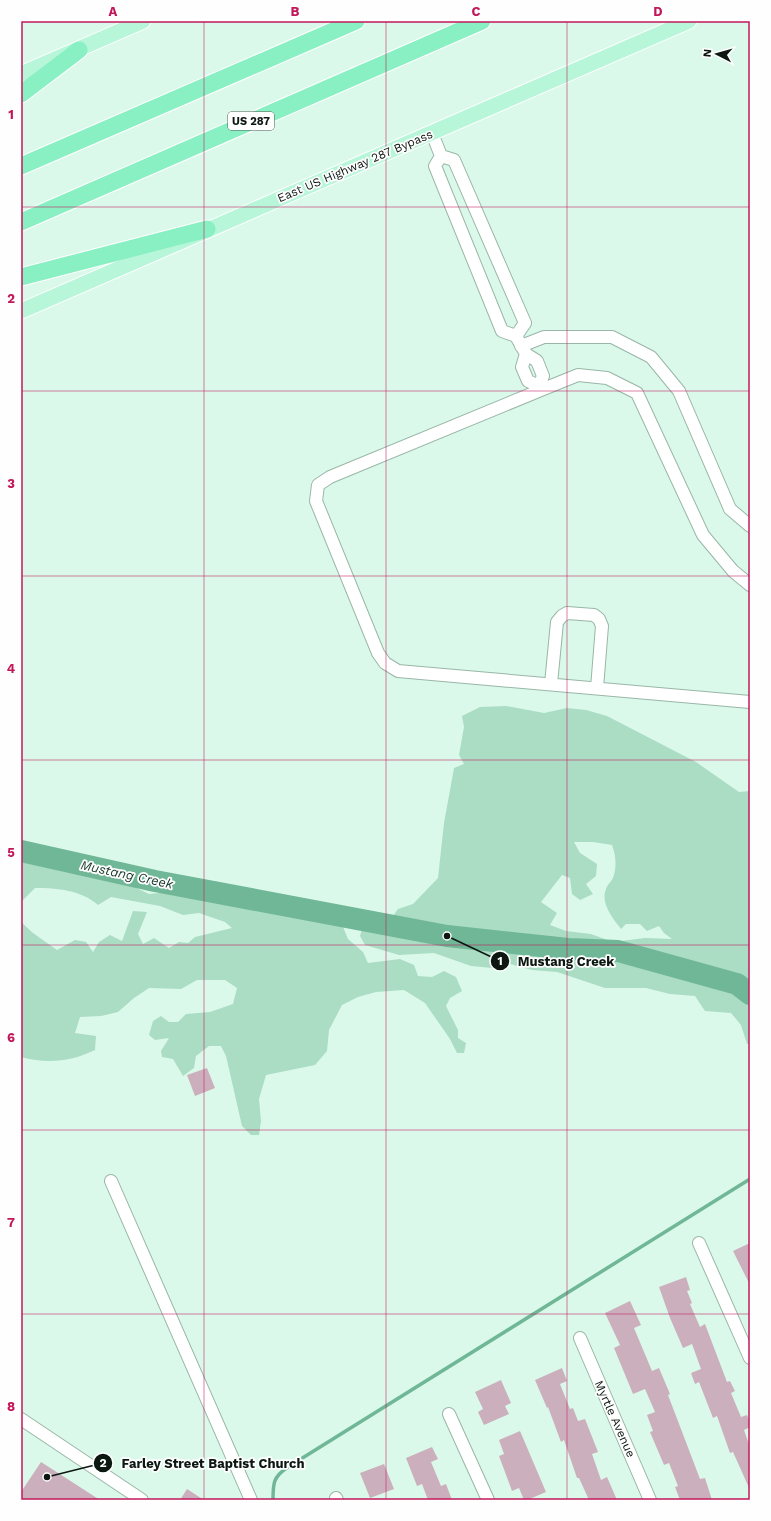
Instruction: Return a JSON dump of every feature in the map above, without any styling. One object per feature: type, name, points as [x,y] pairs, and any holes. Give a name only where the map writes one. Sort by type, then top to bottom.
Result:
[{"type":"highway","points":[[21,166],[356,21]]},
{"type":"highway","name":"US 287","points":[[21,222],[482,21]]},
{"type":"highway","points":[[21,94],[78,50]]},
{"type":"highway","points":[[21,277],[207,229]]},
{"type":"main road","points":[[21,74],[143,21]]},
{"type":"main road","name":"East US Highway 287 Bypass","points":[[21,311],[689,21]]},
{"type":"street","points":[[432,133],[441,156]]},
{"type":"street","points":[[441,156],[435,166],[502,331],[521,345],[537,361],[543,376],[540,388]]},
{"type":"street","points":[[441,156],[454,160],[525,323],[521,345]]},
{"type":"street","points":[[521,345],[544,337],[612,336],[652,358],[679,391],[730,509],[750,526]]},
{"type":"street","points":[[750,584],[733,571],[703,536],[637,393],[607,378],[578,375],[540,388],[330,477],[318,485],[316,501],[378,653],[385,663],[398,671],[750,702]]},
{"type":"street","points":[[551,684],[557,622],[562,616],[568,613],[594,615],[599,619],[602,626],[597,688]]},
{"type":"street","points":[[111,1181],[251,1500]]},
{"type":"street","points":[[700,1243],[750,1358]]},
{"type":"street","name":"Myrtle Avenue","points":[[580,1338],[650,1500]]},
{"type":"street","points":[[449,1414],[488,1500]]},
{"type":"street","points":[[21,1419],[142,1500]]},
{"type":"green space","points":[[506,706],[544,713],[567,708],[586,710],[607,716],[696,762],[739,792],[750,791],[750,1044],[747,1044],[741,1025],[731,1013],[705,1011],[695,996],[670,994],[646,988],[605,988],[557,972],[532,970],[510,964],[492,968],[471,966],[434,953],[399,955],[365,945],[360,936],[362,929],[368,924],[385,927],[398,909],[413,904],[438,878],[444,823],[454,768],[464,764],[459,755],[464,727],[462,716],[480,707]],"holes":[[[574,842],[593,842],[612,845],[616,862],[615,870],[613,878],[607,886],[605,900],[608,910],[621,929],[626,924],[640,924],[647,931],[659,926],[664,933],[672,939],[645,938],[613,942],[591,934],[566,931],[550,925],[557,913],[541,902],[562,875],[570,878],[572,894],[580,900],[593,894],[586,884],[596,876],[597,864],[580,853]]]},
{"type":"green space","points":[[21,862],[71,873],[109,875],[149,894],[217,887],[252,889],[273,910],[341,922],[348,939],[363,952],[368,963],[400,959],[414,965],[418,976],[432,977],[444,971],[456,977],[462,991],[450,998],[446,1006],[458,1030],[458,1038],[466,1043],[464,1053],[457,1053],[450,1039],[425,1003],[404,990],[376,992],[358,997],[342,1005],[329,1030],[327,1051],[315,1065],[266,1075],[259,1099],[261,1121],[259,1135],[251,1135],[242,1126],[226,1056],[221,1046],[209,1046],[196,1056],[194,1068],[183,1076],[173,1059],[162,1057],[161,1051],[169,1038],[155,1040],[149,1035],[153,1021],[161,1016],[169,1022],[178,1022],[186,1014],[210,1012],[233,1004],[237,988],[225,980],[197,980],[181,989],[149,988],[134,998],[118,1012],[101,1016],[80,1017],[75,1033],[96,1036],[95,1050],[86,1054],[58,1061],[40,1061],[21,1057],[21,922],[33,933],[57,950],[75,940],[86,942],[93,952],[99,942],[110,935],[122,941],[133,911],[147,912],[138,934],[143,944],[154,938],[169,948],[179,942],[188,943],[195,937],[232,928],[225,922],[199,913],[183,915],[160,906],[111,897],[98,905],[84,896],[60,889],[35,888],[21,902]]},
{"type":"building","points":[[207,1068],[215,1088],[195,1096],[187,1075]]},
{"type":"building","points":[[750,1243],[750,1285],[733,1251]]},
{"type":"building","points":[[686,1277],[690,1290],[687,1291],[692,1303],[690,1304],[700,1327],[705,1324],[727,1382],[730,1381],[735,1391],[731,1393],[741,1417],[747,1415],[750,1423],[750,1427],[744,1430],[750,1447],[750,1490],[733,1452],[730,1453],[717,1416],[713,1418],[699,1382],[695,1384],[691,1373],[701,1369],[692,1344],[683,1348],[659,1287]]},
{"type":"building","points":[[630,1301],[641,1325],[634,1328],[652,1371],[659,1368],[670,1394],[668,1395],[700,1479],[705,1478],[712,1500],[680,1500],[675,1487],[678,1486],[669,1463],[664,1465],[650,1432],[653,1431],[647,1415],[655,1412],[645,1389],[633,1394],[614,1348],[620,1345],[605,1313]]},
{"type":"building","points":[[562,1368],[567,1381],[560,1384],[570,1409],[573,1408],[578,1421],[585,1419],[598,1452],[592,1454],[601,1480],[607,1477],[617,1500],[589,1500],[579,1478],[577,1478],[564,1440],[561,1442],[548,1407],[547,1408],[535,1380]]},
{"type":"building","points":[[501,1380],[511,1403],[505,1406],[509,1414],[484,1425],[478,1412],[483,1409],[475,1392]]},
{"type":"building","points":[[520,1431],[546,1492],[527,1500],[524,1500],[519,1488],[512,1491],[499,1456],[504,1454],[499,1440]]},
{"type":"building","points":[[432,1447],[438,1459],[431,1462],[441,1486],[446,1484],[452,1500],[428,1500],[422,1484],[417,1486],[406,1458]]},
{"type":"building","points":[[41,1462],[100,1500],[21,1500],[21,1492]]},
{"type":"building","points":[[384,1464],[394,1489],[370,1498],[360,1473]]},
{"type":"building","points":[[187,1489],[204,1500],[180,1500]]},
{"type":"waterway","name":"Mustang Creek","points":[[21,851],[155,881],[447,936],[568,949],[618,951],[737,984],[750,994]]},
{"type":"waterway","points":[[273,1500],[275,1481],[279,1474],[288,1467],[750,1179]]},
{"type":"place","name":"Mustang Creek","points":[[447,936]]},
{"type":"place","name":"Farley Street Baptist Church","points":[[47,1477]]}]
